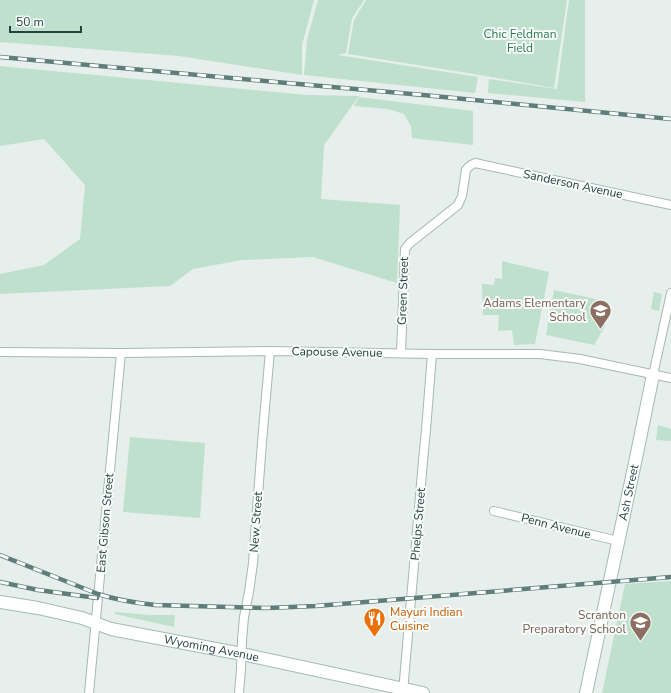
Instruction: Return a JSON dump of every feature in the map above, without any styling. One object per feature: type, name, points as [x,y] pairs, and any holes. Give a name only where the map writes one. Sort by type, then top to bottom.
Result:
[{"type":"main road","name":"Ash Street","points":[[586,693],[653,375]]},
{"type":"main road","name":"Wyoming Avenue","points":[[0,602],[38,608],[82,618],[111,629],[242,654],[403,691],[423,693]]},
{"type":"street","name":"Sanderson Avenue","points":[[475,163],[671,205]]},
{"type":"street","name":"Green Street","points":[[401,354],[405,249],[410,243],[458,205],[462,196],[467,168],[475,163]]},
{"type":"street","name":"Ash Street","points":[[653,375],[671,293]]},
{"type":"street","name":"Capouse Avenue","points":[[0,352],[121,353],[270,351],[401,354],[540,354],[580,359],[671,378]]},
{"type":"street","name":"New Street","points":[[239,693],[244,616],[253,563],[270,351]]},
{"type":"street","name":"East Gibson Street","points":[[89,693],[121,353]]},
{"type":"street","name":"Phelps Street","points":[[403,691],[432,354]]},
{"type":"street","name":"Penn Avenue","points":[[494,510],[618,541]]},
{"type":"green space","points":[[0,0],[314,0],[302,45],[302,75],[179,56],[0,42]]},
{"type":"green space","points":[[318,0],[364,0],[352,18],[346,53],[338,55],[478,77],[475,93],[304,75],[307,40]]},
{"type":"green space","name":"Chic Feldman Field","points":[[366,0],[567,0],[554,88],[348,54],[354,20]]},
{"type":"green space","points":[[569,0],[585,0],[585,102],[488,93],[489,79],[557,89]]},
{"type":"green space","points":[[0,66],[307,95],[359,96],[324,145],[321,199],[400,205],[397,283],[313,257],[242,260],[193,269],[170,286],[0,294],[0,274],[44,265],[80,239],[85,185],[44,139],[0,146]]},
{"type":"green space","points":[[359,97],[473,111],[473,145],[412,138],[411,126],[404,114],[388,109],[354,106]]},
{"type":"green space","points":[[502,261],[549,272],[535,344],[514,345],[512,330],[498,331],[499,315],[483,315],[482,284],[494,285],[495,278],[502,279]]},
{"type":"green space","points":[[554,290],[609,302],[605,326],[594,345],[546,335]]},
{"type":"green space","points":[[654,292],[662,294],[659,311],[651,309]]},
{"type":"green space","points":[[658,425],[671,429],[671,441],[656,440]]},
{"type":"green space","points":[[130,437],[205,443],[200,518],[123,512]]},
{"type":"green space","name":"Scranton Preparatory School","points":[[671,581],[671,693],[602,693],[625,584]]},
{"type":"green space","points":[[115,612],[150,615],[175,615],[174,627],[115,614]]},
{"type":"railway","points":[[0,57],[671,119]]},
{"type":"railway","points":[[0,555],[98,594],[126,601],[155,605],[267,608],[316,606],[671,577]]},
{"type":"railway","points":[[0,582],[38,590],[97,598]]},
{"type":"place","name":"Adams Elementary School","points":[[601,330]]},
{"type":"place","name":"Mayuri Indian Cuisine","points":[[375,638]]},
{"type":"place","name":"Scranton Preparatory School","points":[[641,642]]}]
